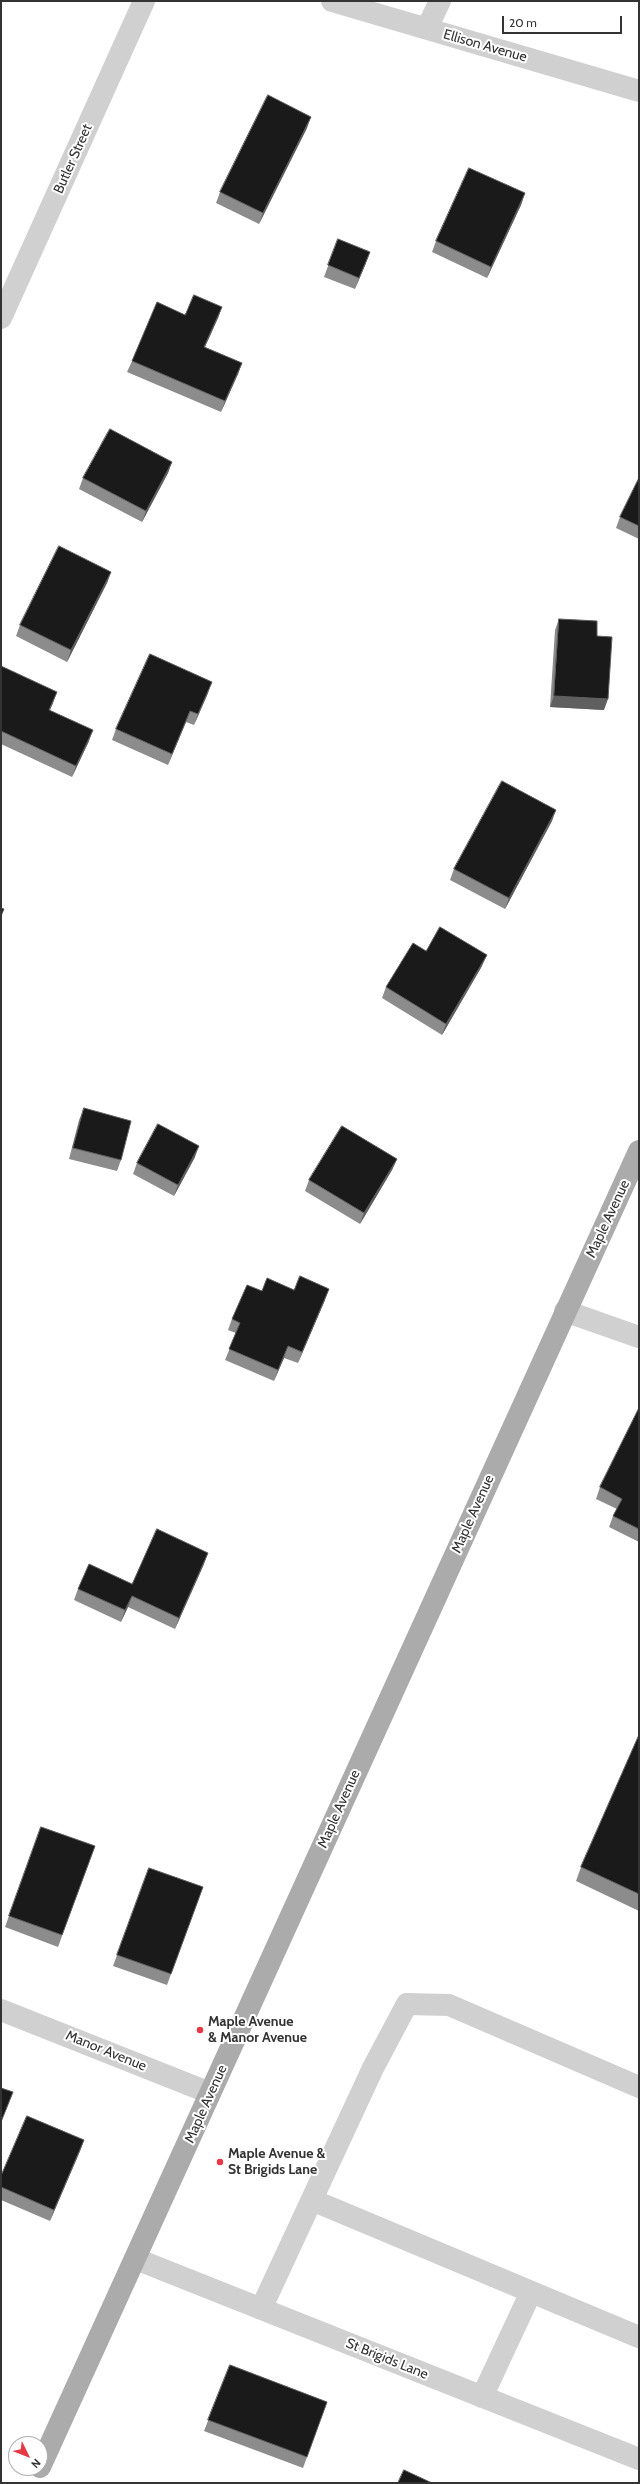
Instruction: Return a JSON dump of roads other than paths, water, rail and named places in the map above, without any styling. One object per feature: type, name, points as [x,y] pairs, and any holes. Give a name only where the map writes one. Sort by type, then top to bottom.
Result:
[{"type":"main road","name":"Maple Avenue","points":[[48,2451],[639,1151]]},
{"type":"street","name":"Butler Street","points":[[1,318],[144,1]]},
{"type":"street","name":"Ellison Avenue","points":[[332,1],[639,91]]},
{"type":"street","points":[[427,28],[440,1]]},
{"type":"street","points":[[566,1311],[639,1336]]},
{"type":"street","points":[[261,2309],[373,2068],[407,2004],[449,2005],[639,2087]]},
{"type":"street","name":"Manor Avenue","points":[[1,2010],[210,2093]]},
{"type":"street","points":[[312,2200],[639,2337]]},
{"type":"street","name":"St Brigids Lane","points":[[136,2259],[639,2459]]},
{"type":"street","points":[[482,2397],[531,2292]]},
{"type":"place","name":"Maple Avenue & Manor Avenue","points":[[200,2030]]},
{"type":"place","name":"Maple Avenue & St Brigids Lane","points":[[220,2162]]}]
